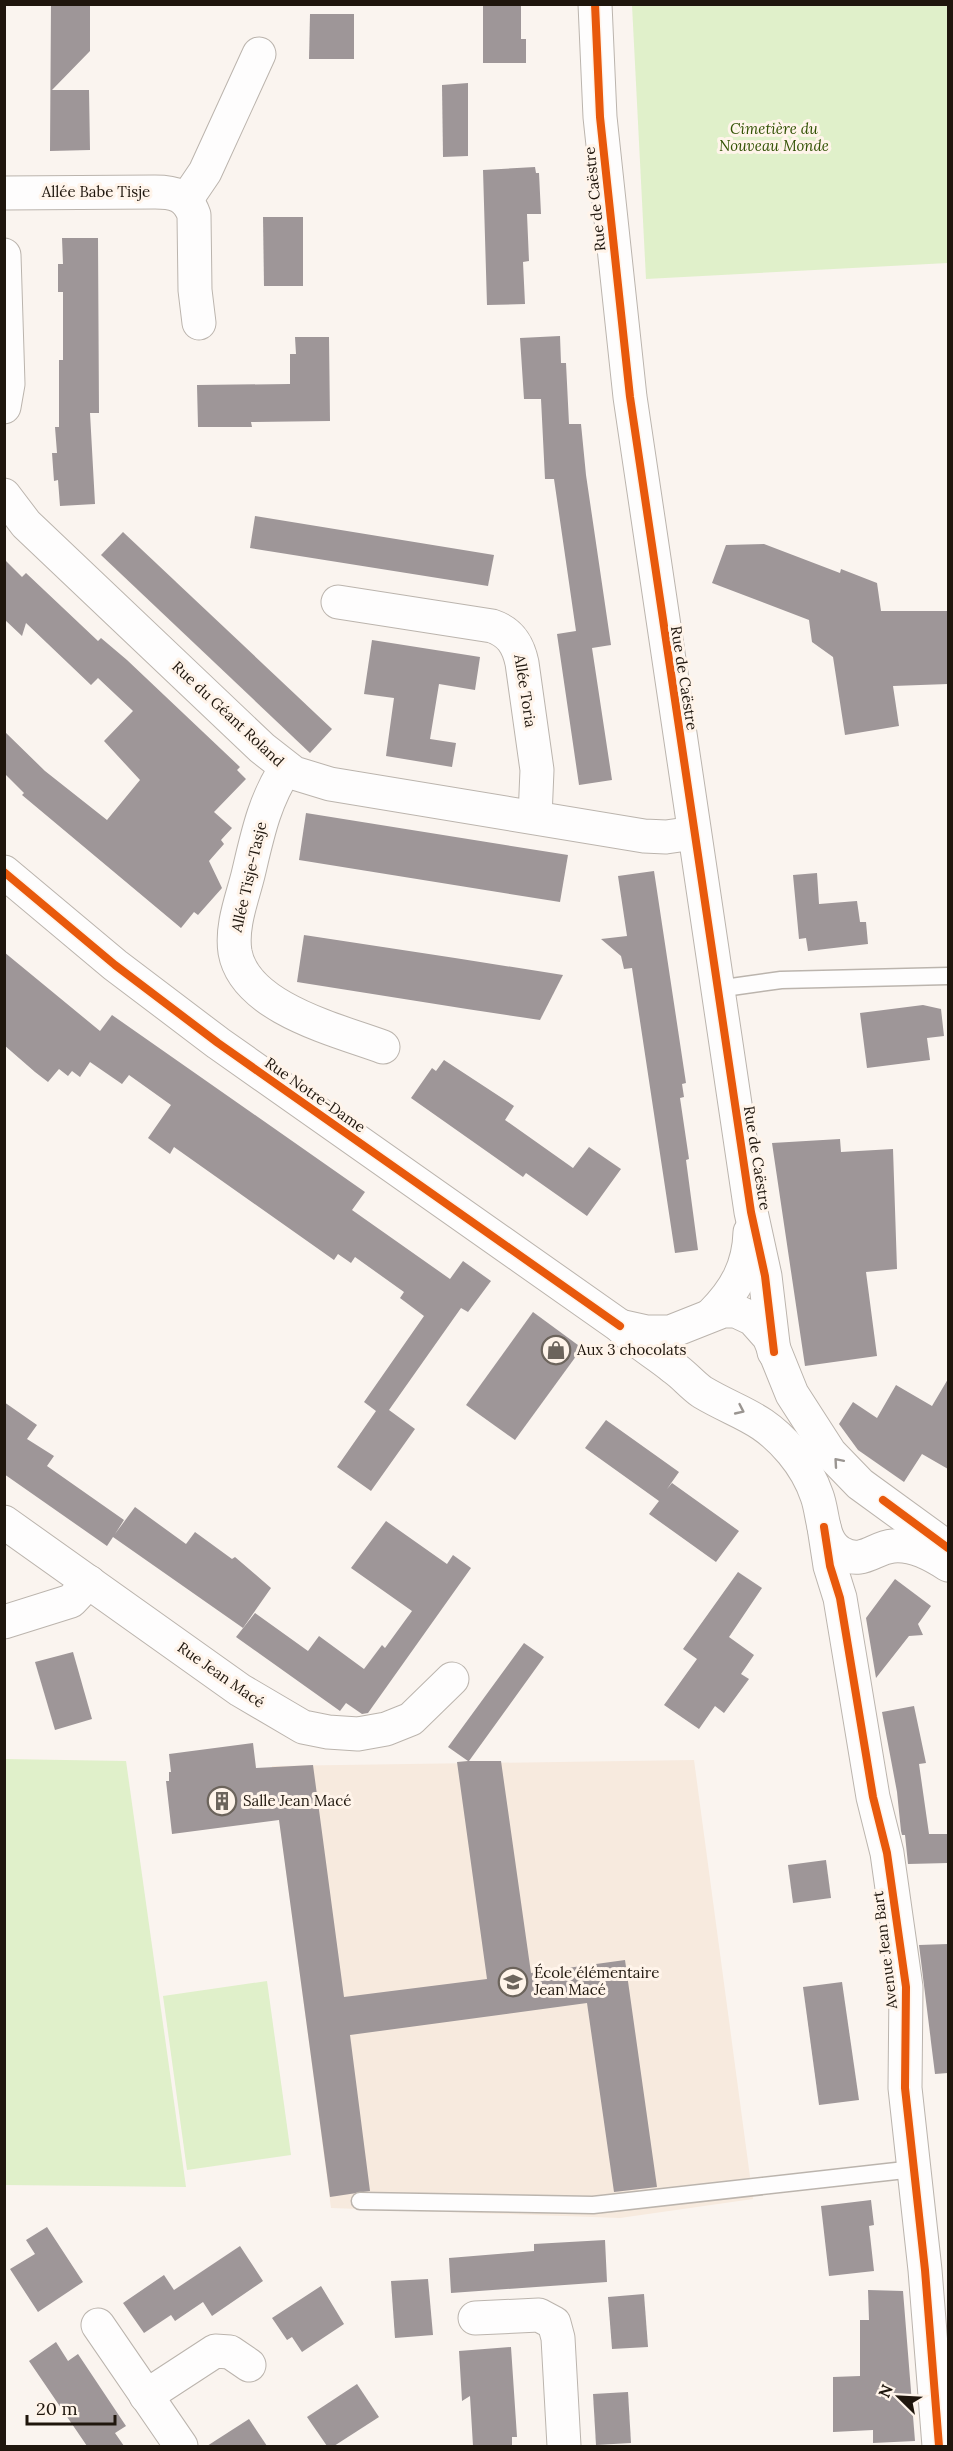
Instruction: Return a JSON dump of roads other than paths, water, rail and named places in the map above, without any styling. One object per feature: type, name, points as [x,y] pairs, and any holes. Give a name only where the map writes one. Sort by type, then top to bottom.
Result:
[{"type":"street","name":"Rue de Caëstre","points":[[595,4],[600,117],[626,368],[650,546],[751,1212],[765,1276],[774,1352]]},
{"type":"street","points":[[199,323],[195,290],[195,222],[192,209],[186,200],[205,172],[259,54]]},
{"type":"street","name":"Allée Babe Tisje","points":[[4,193],[166,192],[178,194],[186,200]]},
{"type":"street","points":[[4,255],[8,384],[4,406]]},
{"type":"street","name":"Rue du Géant Roland","points":[[4,495],[26,524],[286,768],[318,782],[644,836],[666,837],[694,833]]},
{"type":"street","name":"Allée Toria","points":[[338,602],[492,626],[508,635],[517,647],[522,663],[537,770],[535,817]]},
{"type":"street","name":"Allée Tisje-Tasje","points":[[286,768],[268,799],[236,923],[235,951],[239,964],[253,985],[275,1003],[383,1047]]},
{"type":"street","name":"Rue Notre-Dame","points":[[4,872],[123,972],[218,1044],[620,1326],[643,1348],[707,1395],[749,1414],[782,1441],[811,1481],[829,1542],[839,1552],[853,1558],[873,1554],[892,1546],[903,1546],[921,1551],[948,1564]]},
{"type":"street","name":"Rue de Caëstre","points":[[705,1318],[726,1300],[744,1270],[750,1242],[751,1212]]},
{"type":"street","name":"Rue Notre-Dame","points":[[620,1326],[662,1333],[678,1331],[705,1318],[736,1311],[753,1318],[769,1337],[792,1394],[820,1439],[850,1476],[948,1548]]},
{"type":"street","points":[[690,1381],[685,1372],[683,1351],[690,1334],[705,1318]]},
{"type":"street","points":[[840,1598],[847,1578],[888,1538],[893,1521],[890,1510],[883,1500]]},
{"type":"street","name":"Rue Jean Macé","points":[[4,1522],[240,1690],[303,1727],[327,1732],[358,1734],[386,1729],[411,1719],[452,1679]]},
{"type":"street","name":"Avenue Jean Bart","points":[[824,1527],[830,1566],[840,1598],[873,1797],[887,1853],[906,1987],[905,2088],[925,2270],[939,2446]]},
{"type":"street","points":[[4,1622],[71,1601],[89,1582]]},
{"type":"street","points":[[475,2318],[540,2315],[554,2323],[558,2338],[564,2446]]},
{"type":"street","points":[[98,2325],[181,2446]]},
{"type":"street","points":[[146,2396],[215,2352],[230,2352],[249,2365]]},
{"type":"lane","points":[[717,988],[782,980],[948,976]]},
{"type":"lane","points":[[360,2201],[593,2205],[914,2169]]},
{"type":"place","name":"Aux 3 chocolats","points":[[556,1350]]},
{"type":"place","name":"Salle Jean Macé","points":[[222,1801]]},
{"type":"place","name":"École élémentaire Jean Macé","points":[[513,1982]]},
{"type":"park label","name":"Cimetière du Nouveau Monde","points":[[774,138]]}]
